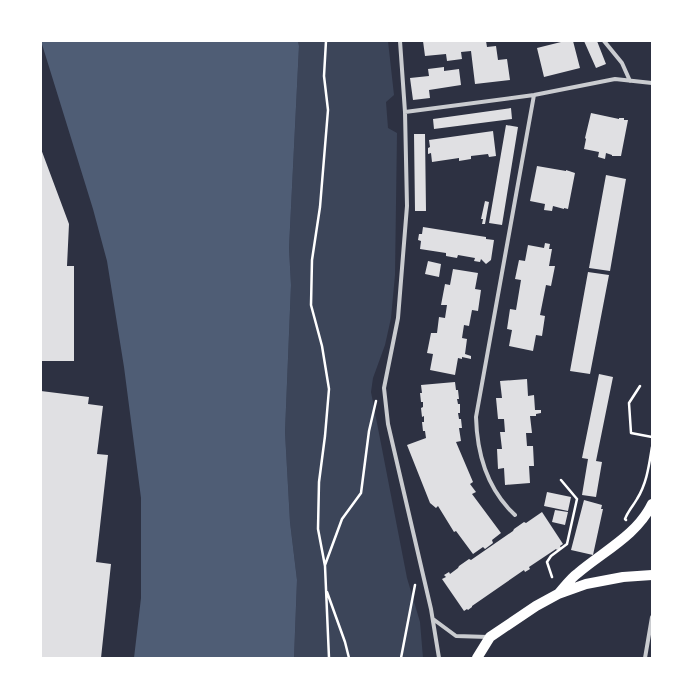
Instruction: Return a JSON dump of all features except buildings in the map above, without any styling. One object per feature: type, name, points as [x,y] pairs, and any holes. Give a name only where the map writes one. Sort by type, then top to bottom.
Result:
[{"type":"main road","points":[[558,594],[576,574],[618,544],[635,528],[652,504]]},
{"type":"main road","points":[[477,658],[490,638],[536,606],[558,594],[586,584],[652,575]]},
{"type":"street","points":[[400,41],[405,112],[407,206],[398,318],[384,388],[388,424],[432,619],[439,658]]},
{"type":"street","points":[[604,41],[622,63],[630,81]]},
{"type":"street","points":[[405,112],[534,95],[615,79],[652,83]]},
{"type":"street","points":[[515,516],[504,505],[490,482],[480,457],[476,438],[476,417],[534,95]]},
{"type":"street","points":[[645,658],[652,617]]},
{"type":"street","points":[[432,619],[456,636],[490,638]]},
{"type":"path","points":[[326,41],[324,76],[328,110],[320,207],[312,260],[311,305],[322,346],[329,389],[319,482],[318,528],[325,566],[329,658]]},
{"type":"path","points":[[640,386],[629,403],[631,433],[652,437]]},
{"type":"path","points":[[325,566],[342,519],[361,493],[369,431],[376,398],[384,388]]},
{"type":"path","points":[[629,524],[625,519],[637,500],[646,481],[652,447]]},
{"type":"path","points":[[552,578],[547,562],[551,556],[567,544],[577,498],[561,480]]},
{"type":"path","points":[[401,658],[415,585]]},
{"type":"path","points":[[326,590],[345,642],[349,658]]},
{"type":"shaded area","points":[[41,41],[298,41],[299,46],[289,248],[291,285],[285,432],[290,522],[297,580],[294,658],[134,658],[141,598],[141,498],[124,367],[107,261],[93,209]]},
{"type":"shaded area","points":[[298,41],[388,41],[394,95],[386,102],[388,128],[397,133],[395,275],[391,318],[385,345],[373,378],[371,392],[407,578],[420,622],[423,658],[294,658],[297,580],[290,522],[285,432],[291,285],[289,248],[299,46]]}]
